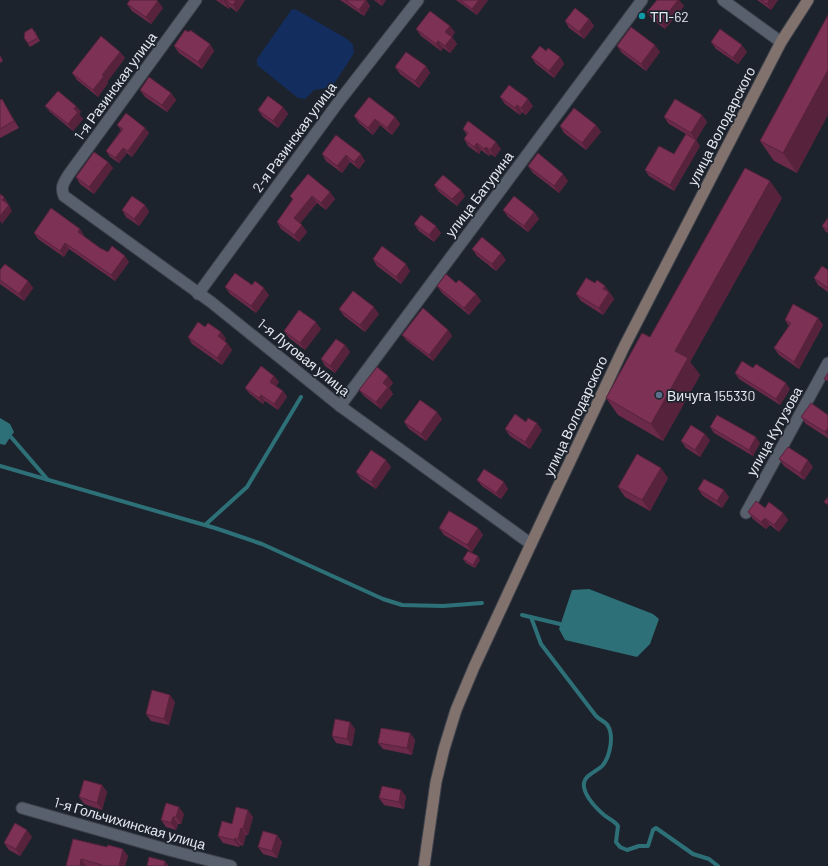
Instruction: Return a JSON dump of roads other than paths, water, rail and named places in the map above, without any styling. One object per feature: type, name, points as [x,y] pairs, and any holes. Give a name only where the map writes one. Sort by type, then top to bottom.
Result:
[{"type":"main road","name":"улица Володарского","points":[[424,866],[436,782],[444,749],[456,710],[474,666],[530,544],[624,347],[782,42],[808,0]]},
{"type":"street","name":"1-я Разинская улица","points":[[61,190],[62,185],[69,174],[196,0]]},
{"type":"street","name":"2-я Разинская улица","points":[[198,294],[340,100],[418,0]]},
{"type":"street","name":"улица Батурина","points":[[340,406],[642,0]]},
{"type":"street","points":[[723,0],[782,42]]},
{"type":"street","name":"1-я Луговая улица","points":[[61,190],[64,196],[211,302],[340,406],[530,544]]},
{"type":"street","name":"улица Кутузова","points":[[746,513],[828,363]]},
{"type":"street","name":"1-я Гольчихинская улица","points":[[22,808],[231,866]]},
{"type":"waterway","points":[[205,525],[247,487],[301,397]]},
{"type":"waterway","points":[[11,437],[48,480]]},
{"type":"waterway","points":[[0,466],[215,528],[262,544],[383,599],[402,605],[443,606],[482,603]]},
{"type":"waterway","points":[[522,615],[560,624]]},
{"type":"waterway","points":[[531,617],[541,644],[596,716],[606,723],[610,730],[611,740],[608,757],[603,765],[585,779],[584,787],[589,799],[595,806],[618,826],[616,842],[620,847],[627,850],[639,846],[648,846],[653,830],[656,828],[693,854],[709,859],[718,866]]},
{"type":"place","name":"ТП-62","points":[[642,16]]},
{"type":"place","name":"Вичуга 155330","points":[[659,395]]}]
